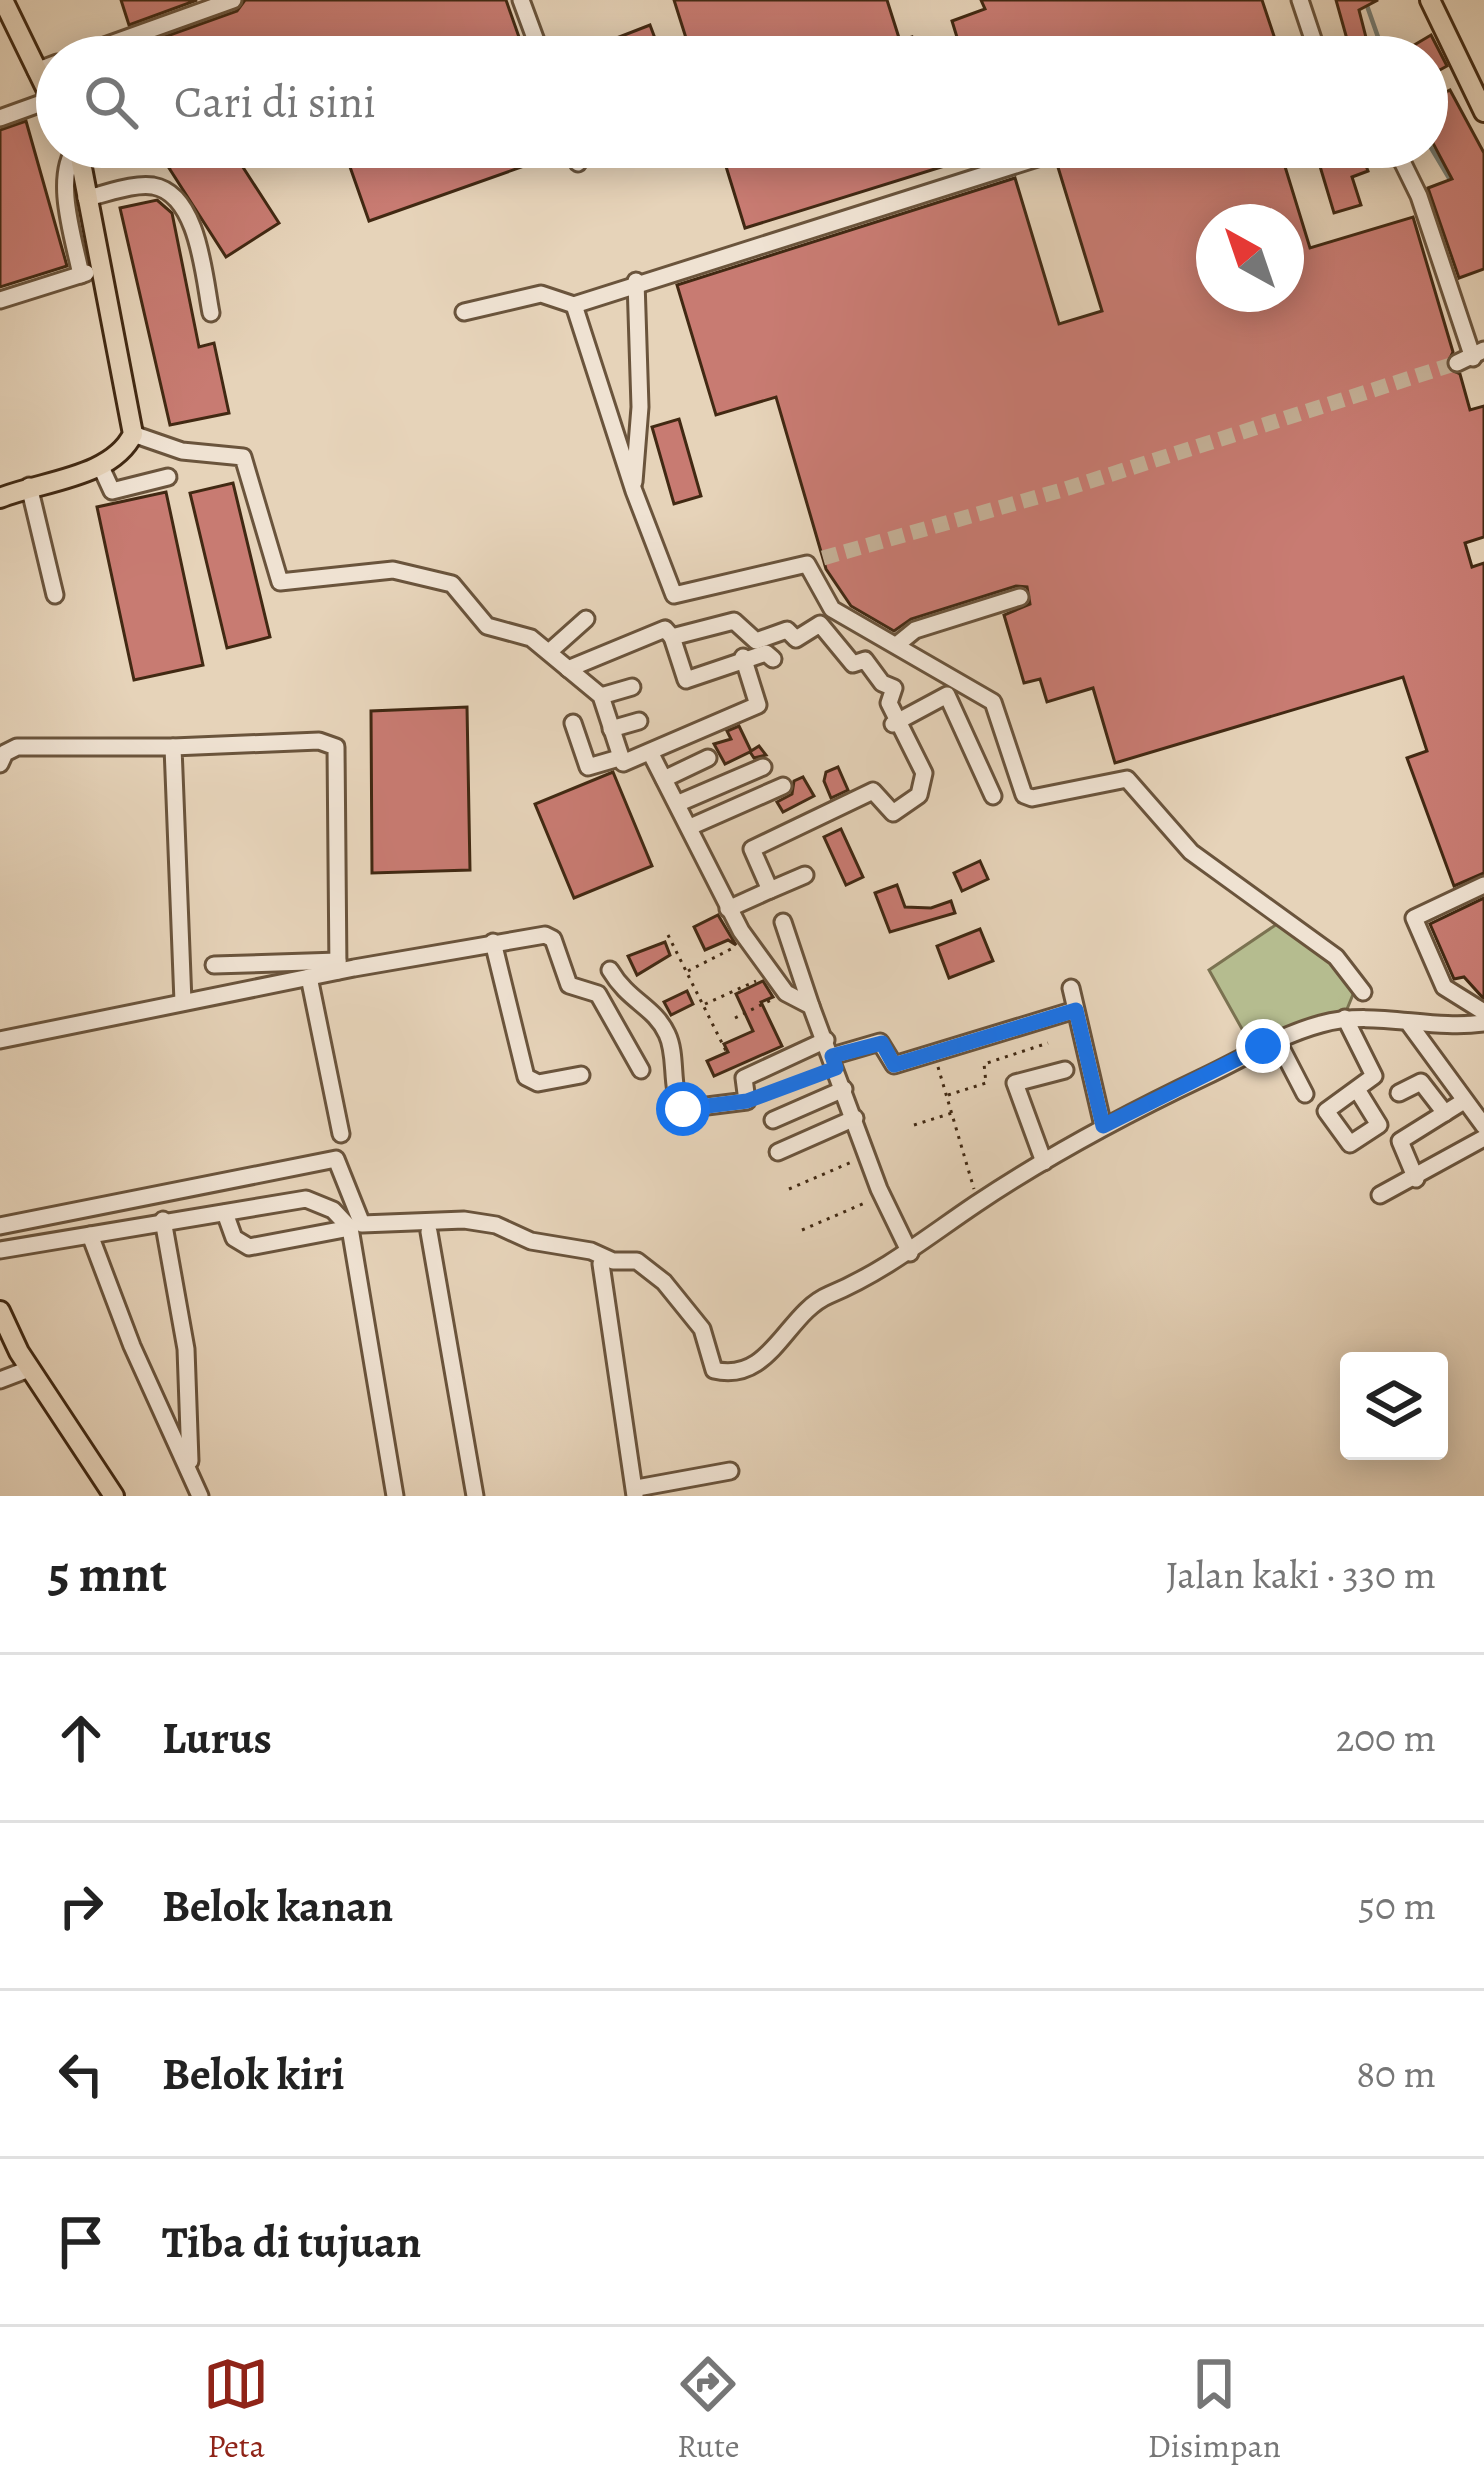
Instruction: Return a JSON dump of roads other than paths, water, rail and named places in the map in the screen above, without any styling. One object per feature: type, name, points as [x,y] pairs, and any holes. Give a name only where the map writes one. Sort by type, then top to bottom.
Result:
[{"type":"main road","points":[[1430,0],[1447,36]]},
{"type":"main road","points":[[2,2],[36,71]]},
{"type":"main road","points":[[1448,37],[1484,112]]},
{"type":"main road","points":[[0,498],[100,465],[127,446],[133,434],[91,272],[81,168]]},
{"type":"main road","points":[[0,1311],[29,1369],[89,1450],[114,1496]]},
{"type":"street","points":[[145,36],[233,0]]},
{"type":"street","points":[[521,0],[534,36]]},
{"type":"street","points":[[1300,0],[1312,36]]},
{"type":"street","points":[[0,118],[36,109]]},
{"type":"street","points":[[0,300],[91,272],[68,208],[67,168]]},
{"type":"street","points":[[464,312],[541,294],[574,305],[636,281],[1004,168]]},
{"type":"street","points":[[1405,168],[1419,196],[1471,357]]},
{"type":"street","points":[[86,198],[142,186],[166,191],[184,212],[197,243],[211,313]]},
{"type":"street","points":[[634,491],[640,407],[636,281]]},
{"type":"street","points":[[574,305],[634,491],[679,598],[815,561],[832,609],[993,702],[1024,795],[1033,798],[1127,779],[1192,852],[1336,957],[1363,992]]},
{"type":"street","points":[[133,434],[182,451],[243,457],[280,581],[415,572],[452,584],[502,632],[531,638],[601,696],[619,758],[629,764],[758,705],[743,657]]},
{"type":"street","points":[[100,465],[112,491],[168,478]]},
{"type":"street","points":[[29,486],[55,595]]},
{"type":"street","points":[[899,644],[915,630],[1019,597]]},
{"type":"street","points":[[549,652],[586,620]]},
{"type":"street","points":[[673,637],[734,621],[753,640],[787,630],[796,639],[823,625],[854,664],[863,659],[895,693],[890,703],[894,723],[924,773],[919,795],[893,813],[873,791],[752,850],[770,890]]},
{"type":"street","points":[[568,669],[665,628],[673,637],[686,680],[743,657],[766,653],[773,659]]},
{"type":"street","points":[[601,696],[632,687]]},
{"type":"street","points":[[894,723],[948,696],[965,743],[993,796]]},
{"type":"street","points":[[611,729],[639,721]]},
{"type":"street","points":[[573,723],[588,767],[619,758]]},
{"type":"street","points":[[0,764],[5,753],[17,747],[320,741],[336,747],[338,966]]},
{"type":"street","points":[[173,747],[183,1002]]},
{"type":"street","points":[[651,754],[747,941],[786,993],[811,1006]]},
{"type":"street","points":[[664,779],[708,758]]},
{"type":"street","points":[[679,803],[763,767]]},
{"type":"street","points":[[690,827],[783,786]]},
{"type":"street","points":[[728,909],[805,874]]},
{"type":"street","points":[[1484,885],[1414,918],[1444,987],[1484,1012]]},
{"type":"street","points":[[783,922],[867,1156],[910,1252]]},
{"type":"street","points":[[214,965],[338,966],[545,935],[553,939],[569,986],[598,994],[641,1070]]},
{"type":"street","points":[[494,942],[526,1077],[538,1083],[581,1075]]},
{"type":"street","points":[[0,1040],[309,977],[338,966]]},
{"type":"street","points":[[610,970],[626,997],[651,1010],[670,1038],[680,1107],[747,1101],[744,1078],[831,1054],[880,1042],[889,1065],[1076,1010]]},
{"type":"street","points":[[309,977],[341,1134]]},
{"type":"street","points":[[1071,988],[1103,1126]]},
{"type":"street","points":[[1346,1018],[1373,1076],[1358,1091]]},
{"type":"street","points":[[0,1226],[336,1159],[362,1224],[403,1220],[496,1225],[531,1241],[647,1266],[702,1329],[716,1371],[736,1371],[766,1357],[812,1303],[910,1252],[979,1202],[1103,1126],[1277,1040],[1346,1018],[1410,1024],[1484,1023]]},
{"type":"street","points":[[1410,1024],[1484,1126]]},
{"type":"street","points":[[1277,1040],[1305,1094]]},
{"type":"street","points":[[1044,1162],[1016,1083],[1065,1070]]},
{"type":"street","points":[[1399,1093],[1421,1082],[1444,1113]]},
{"type":"street","points":[[773,1120],[844,1089]]},
{"type":"street","points":[[1417,1179],[1400,1141],[1464,1101]]},
{"type":"street","points":[[778,1152],[855,1118]]},
{"type":"street","points":[[1380,1195],[1417,1179],[1484,1138]]},
{"type":"street","points":[[0,1250],[306,1199],[333,1210],[350,1228],[395,1496]]},
{"type":"street","points":[[225,1213],[235,1238],[249,1246],[350,1228]]},
{"type":"street","points":[[163,1220],[186,1349],[191,1470]]},
{"type":"street","points":[[429,1232],[475,1496]]},
{"type":"street","points":[[90,1235],[132,1346],[200,1496]]},
{"type":"street","points":[[601,1264],[636,1492],[730,1471]]},
{"type":"street","points":[[0,1380],[29,1369]]},
{"type":"waterway","points":[[1365,0],[1378,36]]},
{"type":"waterway","points":[[1443,168],[1452,183]]},
{"type":"tunnel","points":[[823,558],[1062,490],[1457,363]]}]
